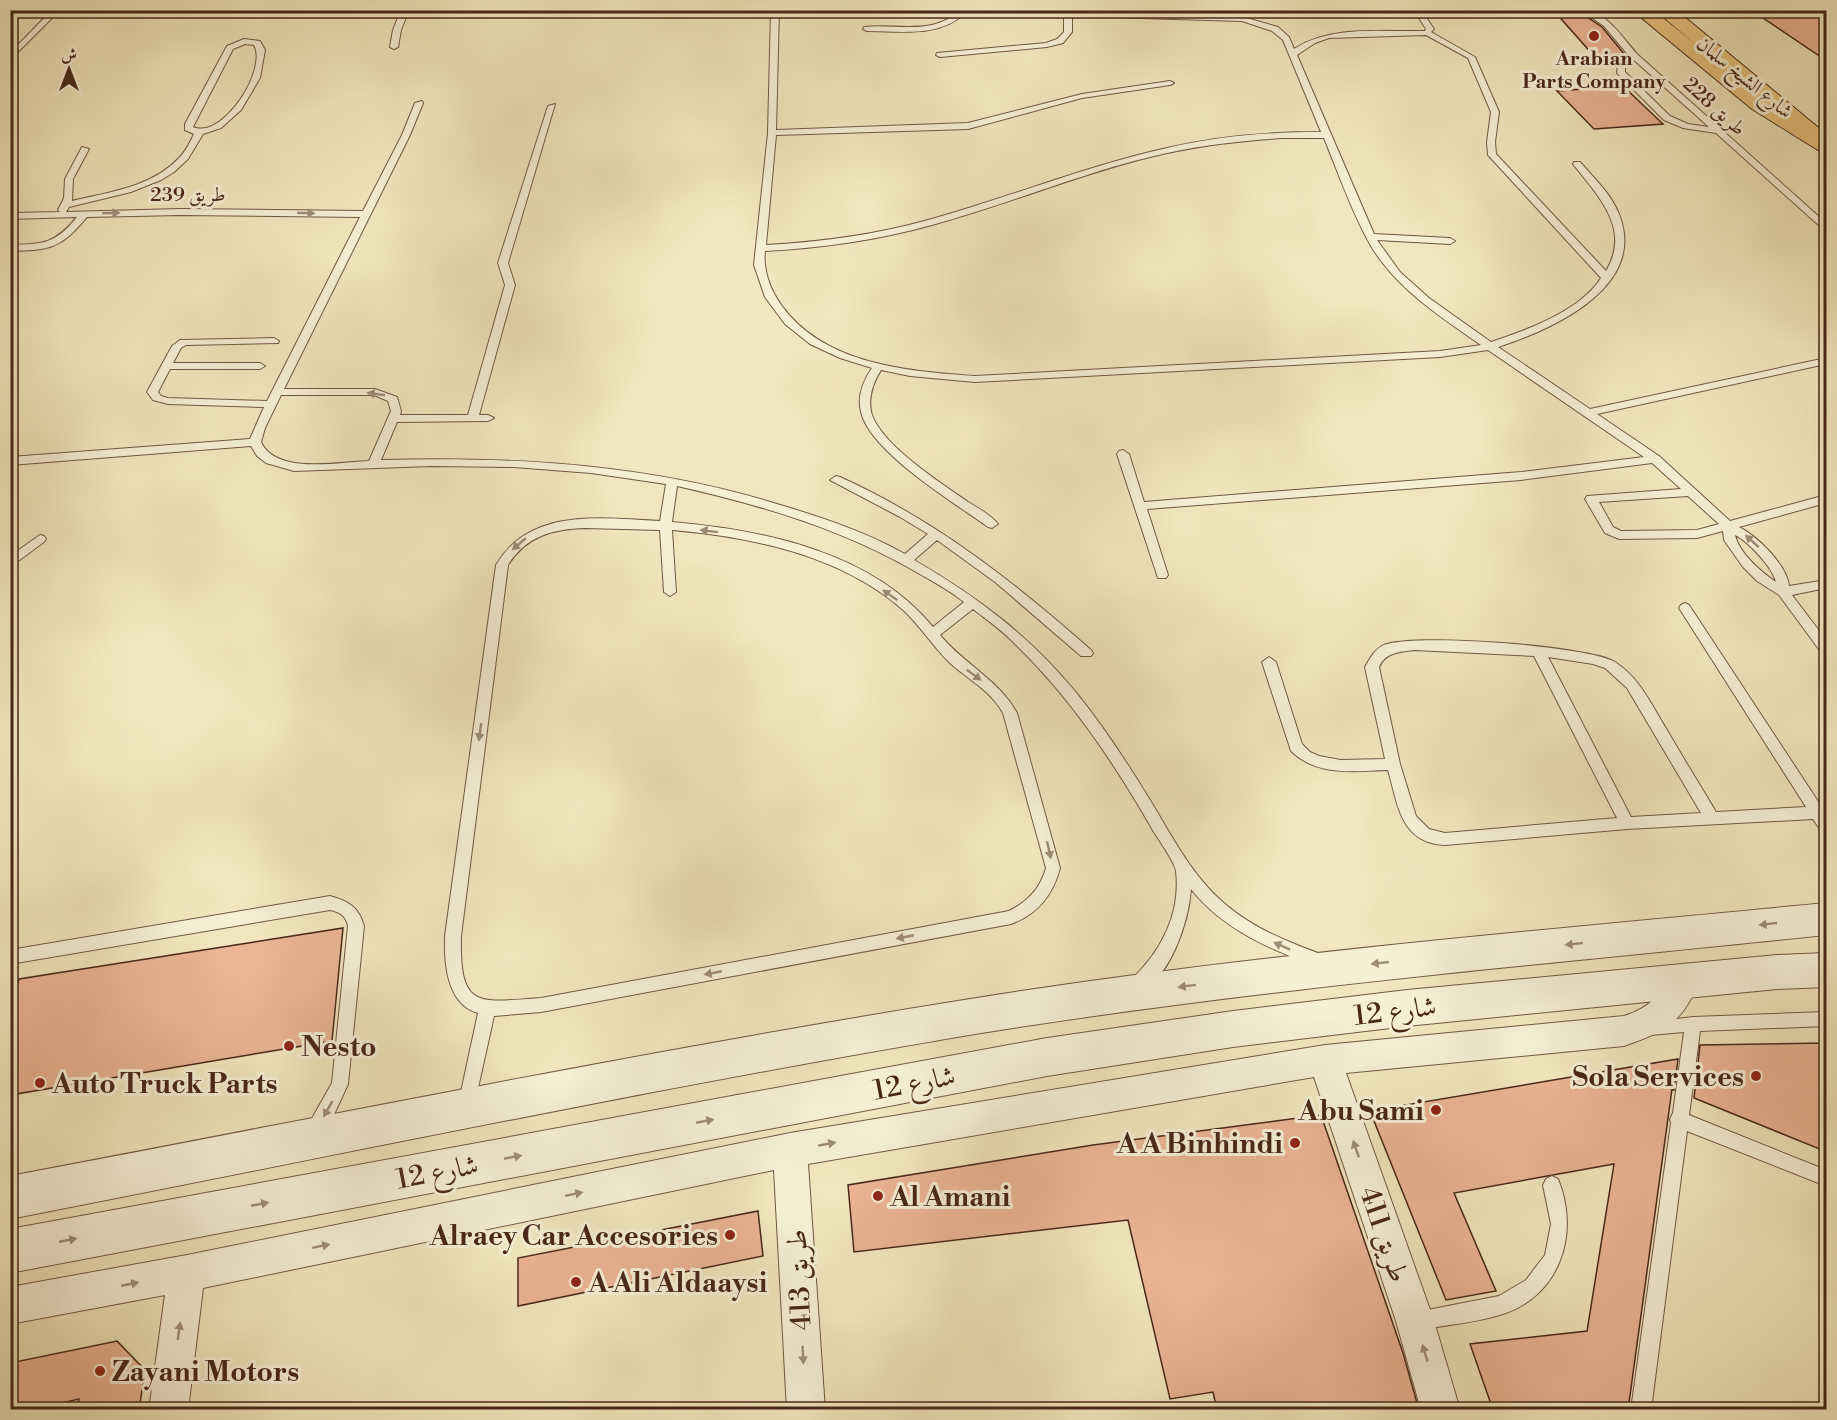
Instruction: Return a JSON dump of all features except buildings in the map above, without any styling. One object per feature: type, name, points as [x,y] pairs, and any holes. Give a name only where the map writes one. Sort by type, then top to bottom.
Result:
[{"type":"main road","points":[[1641,10],[1759,105],[1827,144]]},
{"type":"main road","name":"شارع الشيخ سلمان","points":[[1664,10],[1827,144]]},
{"type":"main road","name":"شارع الشيخ سلمان","points":[[1688,10],[1789,88]]},
{"type":"street","name":"شارع 12","points":[[10,1198],[709,1063],[965,1018],[1127,994],[1336,968],[1827,919]]},
{"type":"street","name":"شارع 12","points":[[10,1251],[1047,1057],[1233,1029],[1395,1009],[1777,972],[1827,970]]},
{"type":"street","points":[[10,1306],[187,1273],[790,1150],[1325,1060],[1624,1031],[1662,1015],[1675,1003],[1683,982]]},
{"type":"street","name":"طريق 411","points":[[1325,1060],[1415,1321],[1442,1410]]},
{"type":"street","name":"طريق 413","points":[[790,1150],[806,1410]]},
{"type":"street","points":[[168,1410],[187,1273]]},
{"type":"lane","points":[[10,58],[57,10]]},
{"type":"lane","points":[[394,47],[397,30],[405,10]]},
{"type":"lane","points":[[775,10],[772,133],[759,265],[762,284],[776,309],[800,333],[834,352],[877,368],[924,377],[975,380],[1440,354],[1492,346],[1534,331],[1590,296],[1607,278],[1618,258],[1620,237],[1615,216],[1603,194],[1577,164]]},
{"type":"lane","points":[[957,10],[1068,16],[1196,14],[1266,24],[1282,34],[1370,237],[1397,274],[1425,300],[1655,459],[1728,526],[1749,537],[1771,561],[1782,578],[1783,592]]},
{"type":"lane","points":[[1417,10],[1430,28],[1427,33]]},
{"type":"lane","name":"طريق 228","points":[[1584,10],[1607,24],[1634,56],[1827,227]]},
{"type":"lane","points":[[867,29],[932,26],[957,18],[962,11]]},
{"type":"lane","points":[[940,55],[1047,45],[1060,41],[1068,32],[1068,16]]},
{"type":"lane","points":[[1292,54],[1312,41],[1329,36],[1427,33],[1471,57],[1495,112],[1491,142],[1492,155],[1607,278]]},
{"type":"lane","points":[[67,205],[131,188],[165,173],[183,159],[199,133],[217,128],[247,96],[258,72],[261,50],[257,43],[244,41],[230,48],[188,128],[199,133]]},
{"type":"lane","points":[[1634,56],[1621,65],[1621,73],[1663,114],[1686,126],[1718,131]]},
{"type":"lane","points":[[772,133],[968,126],[1082,96],[1170,83]]},
{"type":"lane","points":[[419,103],[406,135],[271,404],[255,442],[260,455],[273,464],[294,467],[513,463],[672,482],[724,492],[799,513],[907,559],[973,602],[1040,658],[1071,695],[1135,789],[1183,868],[1209,899],[1244,926],[1274,943],[1336,968]]},
{"type":"lane","points":[[473,418],[510,285],[503,264],[552,106]]},
{"type":"lane","points":[[760,248],[844,241],[905,229],[1173,149],[1255,137],[1327,135]]},
{"type":"lane","points":[[60,214],[67,205],[70,192],[69,179],[85,149]]},
{"type":"lane","points":[[10,248],[45,248],[56,244],[64,239],[85,213]]},
{"type":"lane","name":"طريق 239","points":[[10,216],[85,213],[367,214]]},
{"type":"lane","points":[[1370,237],[1450,241]]},
{"type":"lane","points":[[271,404],[162,400],[152,392],[177,346],[184,342],[274,341]]},
{"type":"lane","points":[[1588,413],[1827,361]]},
{"type":"lane","points":[[165,366],[260,366]]},
{"type":"lane","points":[[877,368],[867,385],[864,403],[872,427],[893,449],[992,524]]},
{"type":"lane","points":[[278,392],[382,394],[395,403],[392,419],[373,465]]},
{"type":"lane","points":[[392,419],[488,418]]},
{"type":"lane","points":[[10,461],[255,442]]},
{"type":"lane","points":[[1123,454],[1162,575]]},
{"type":"lane","points":[[1140,506],[1511,477],[1655,459]]},
{"type":"lane","points":[[836,480],[894,506],[936,534],[1007,584],[1086,653]]},
{"type":"lane","points":[[670,592],[665,558],[665,526],[672,482]]},
{"type":"lane","points":[[1691,492],[1591,499],[1609,530],[1619,535],[1697,534],[1827,499]]},
{"type":"lane","points":[[555,526],[665,526],[773,542],[832,561],[888,592],[909,609],[933,634],[955,660],[995,691],[1010,713],[1053,868],[1049,884],[1041,898],[1028,909],[1011,917],[541,1005],[487,1009],[471,1004],[465,998],[456,978],[452,958],[502,566],[515,546],[526,538],[555,526]]},
{"type":"lane","points":[[1728,526],[1730,540],[1747,564],[1761,578],[1783,592],[1827,649]]},
{"type":"lane","points":[[907,559],[936,534]]},
{"type":"lane","points":[[10,563],[40,539]]},
{"type":"lane","points":[[1783,592],[1827,584]]},
{"type":"lane","points":[[933,634],[973,602]]},
{"type":"lane","points":[[1685,608],[1822,812],[1827,827]]},
{"type":"lane","points":[[1712,818],[1632,684],[1623,673],[1595,659],[1538,651],[1400,645],[1382,653],[1372,667],[1393,764],[1412,824],[1427,836],[1436,839],[1627,823],[1822,812]]},
{"type":"lane","points":[[1538,651],[1627,823]]},
{"type":"lane","points":[[1269,662],[1296,747],[1301,754],[1318,763],[1393,764]]},
{"type":"lane","points":[[1127,994],[1144,979],[1170,945],[1183,907],[1183,868]]},
{"type":"lane","points":[[10,957],[330,903],[344,906],[354,914],[356,926],[341,1070],[334,1098],[316,1127],[302,1143]]},
{"type":"lane","points":[[465,1111],[487,1009]]},
{"type":"lane","points":[[1624,1031],[1693,1024],[1827,1019]]},
{"type":"lane","points":[[1641,1410],[1678,1119],[1693,1024]]},
{"type":"lane","points":[[1678,1119],[1827,1178]]},
{"type":"lane","points":[[1415,1321],[1502,1305],[1533,1287],[1553,1259],[1560,1224],[1552,1185]]},
{"type":"place","name":"Arabian Parts Company","points":[[1594,36]]},
{"type":"place","name":"Nesto","points":[[289,1046]]},
{"type":"place","name":"Sola Services","points":[[1756,1076]]},
{"type":"place","name":"Auto Truck Parts","points":[[40,1083]]},
{"type":"place","name":"Abu Sami","points":[[1436,1110]]},
{"type":"place","name":"A A Binhindi","points":[[1295,1143]]},
{"type":"place","name":"Al Amani","points":[[878,1196]]},
{"type":"place","name":"Alraey Car Accesories","points":[[730,1235]]},
{"type":"place","name":"A Ali Aldaaysi","points":[[576,1282]]},
{"type":"place","name":"Zayani Motors","points":[[100,1371]]}]
